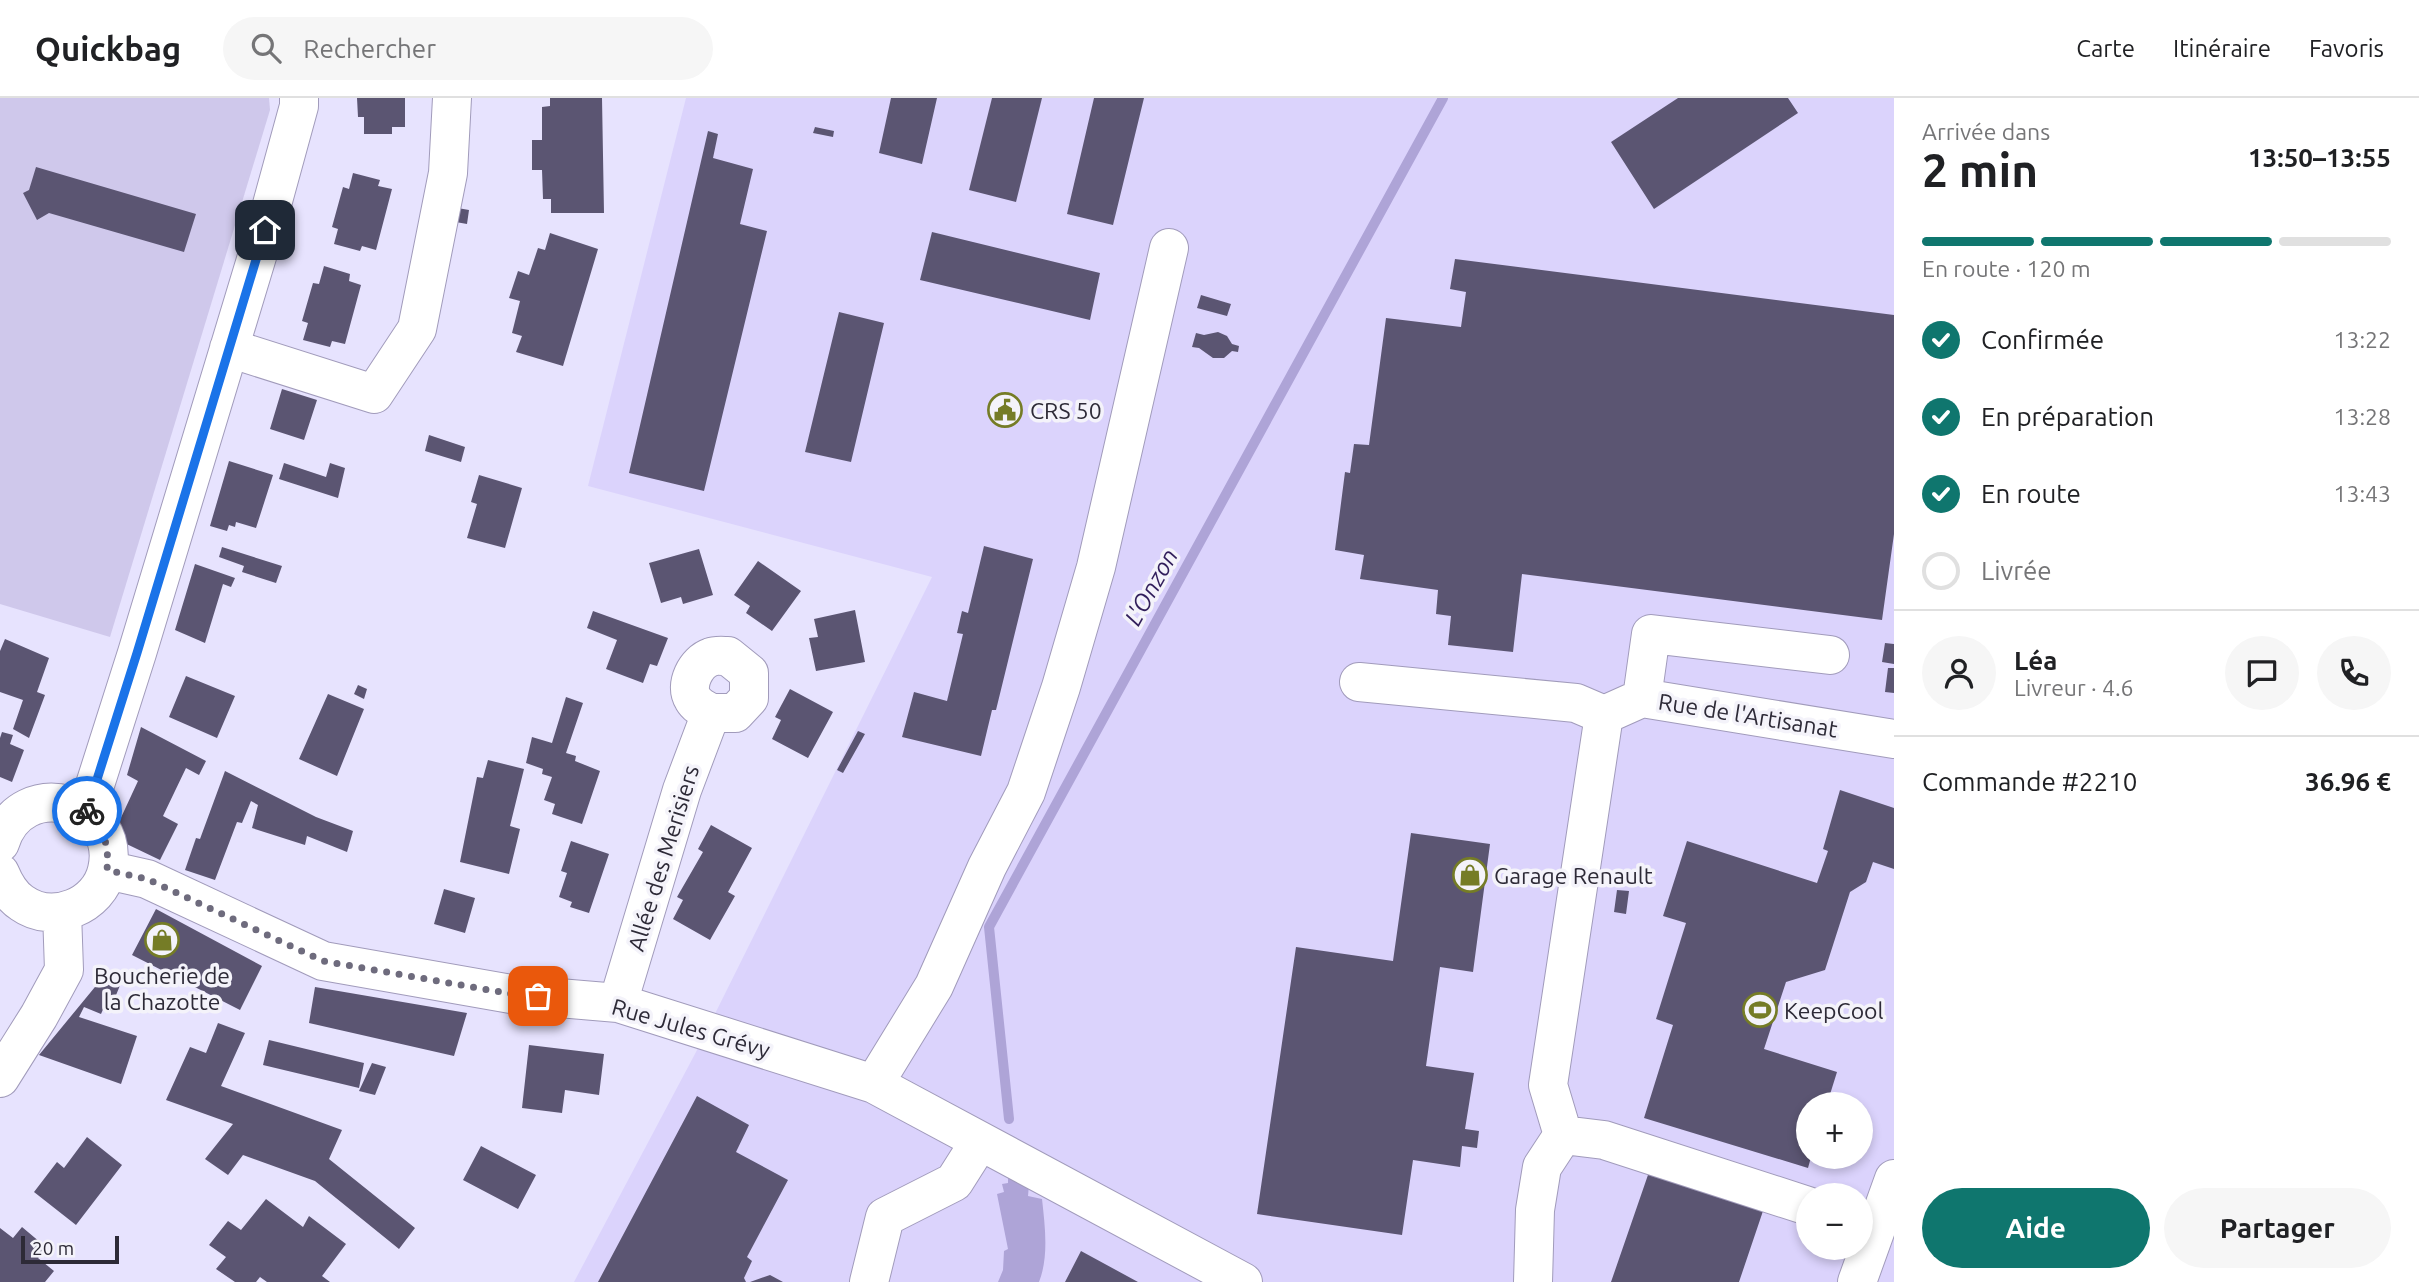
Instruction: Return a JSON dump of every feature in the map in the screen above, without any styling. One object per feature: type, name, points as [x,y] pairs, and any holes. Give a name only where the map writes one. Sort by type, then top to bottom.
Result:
[{"type":"street","points":[[86,813],[272,205],[299,98]]},
{"type":"street","points":[[229,348],[374,394],[417,329],[448,173],[452,98]]},
{"type":"street","points":[[874,1084],[934,986],[987,867],[1026,792],[1096,567],[1169,248]]},
{"type":"street","points":[[1642,698],[1651,634],[1830,655]]},
{"type":"street","points":[[1359,682],[1576,703],[1604,715],[1548,1085],[1563,1135],[1542,1167],[1535,1210],[1533,1282]]},
{"type":"street","name":"Rue de l'Artisanat","points":[[1604,715],[1642,698],[1894,739]]},
{"type":"street","name":"Allée des Merisiers","points":[[618,1003],[682,790],[711,713]]},
{"type":"street","points":[[0,873],[8,890],[23,904],[41,912],[62,912],[82,905],[98,890],[107,870],[108,849],[101,828],[86,813],[69,804],[50,801],[31,806],[16,816],[1,834]]},
{"type":"street","name":"Rue Jules Grévy","points":[[107,870],[147,879],[323,961],[512,994],[618,1003],[874,1084],[1243,1282]]},
{"type":"street","points":[[0,1078],[64,970],[62,912]]},
{"type":"street","points":[[1563,1135],[1604,1140],[1796,1202]]},
{"type":"street","points":[[869,1282],[886,1217],[954,1182],[980,1141]]},
{"type":"street","points":[[1873,1217],[1894,1179]]},
{"type":"street","points":[[1857,1282],[1861,1260]]},
{"type":"shaded area","points":[[0,98],[269,98],[270,110],[110,637],[0,604]]},
{"type":"shaded area","points":[[686,98],[1894,98],[1894,1282],[574,1282],[696,1052],[932,577],[588,486]]},
{"type":"shaded area","points":[[1008,1174],[1029,1185],[1028,1196],[1042,1199],[1045,1252],[1039,1282],[998,1282],[1003,1270],[1004,1251],[1008,1249],[997,1194],[1004,1192],[1002,1184],[1008,1183]]},
{"type":"building","points":[[357,98],[405,98],[405,127],[392,127],[392,134],[364,134],[364,117],[358,117]]},
{"type":"building","points":[[550,98],[602,98],[604,213],[551,213],[551,199],[543,199],[542,170],[532,170],[532,140],[542,140],[542,107],[550,106]]},
{"type":"building","points":[[891,98],[937,98],[922,164],[879,153]]},
{"type":"building","points":[[992,98],[1042,98],[1016,202],[969,190]]},
{"type":"building","points":[[1094,98],[1144,98],[1113,225],[1067,214]]},
{"type":"building","points":[[1678,98],[1788,98],[1798,113],[1654,209],[1611,142]]},
{"type":"building","points":[[815,127],[834,131],[833,137],[813,133]]},
{"type":"building","points":[[708,131],[718,134],[713,158],[753,169],[740,224],[767,231],[704,491],[629,473]]},
{"type":"building","points":[[36,167],[196,214],[184,252],[49,213],[37,220],[23,193],[29,190]]},
{"type":"building","points":[[353,173],[380,180],[378,186],[392,189],[376,250],[362,246],[360,251],[334,244],[338,229],[332,227],[343,187],[349,189]]},
{"type":"building","points":[[452,207],[469,210],[467,224],[450,221]]},
{"type":"building","points":[[932,232],[1100,273],[1090,320],[920,280]]},
{"type":"building","points":[[550,233],[598,249],[563,366],[516,352],[522,336],[512,333],[520,301],[509,298],[518,271],[529,275],[538,248],[545,250]]},
{"type":"building","points":[[1455,259],[1894,315],[1894,534],[1882,620],[1522,574],[1513,652],[1448,645],[1451,616],[1436,614],[1438,590],[1360,579],[1364,555],[1335,550],[1345,472],[1350,473],[1354,444],[1369,445],[1386,318],[1461,327],[1466,292],[1450,289]]},
{"type":"building","points":[[324,266],[350,274],[349,281],[361,285],[345,344],[332,341],[330,347],[303,340],[308,323],[302,321],[313,283],[319,284]]},
{"type":"building","points":[[1201,295],[1231,304],[1227,316],[1197,308]]},
{"type":"building","points":[[839,312],[884,323],[851,462],[805,452]]},
{"type":"building","points":[[1218,332],[1227,336],[1232,344],[1239,346],[1238,352],[1232,351],[1224,358],[1213,358],[1199,348],[1192,347],[1196,333],[1204,335]]},
{"type":"building","points":[[282,389],[317,400],[304,440],[270,429]]},
{"type":"building","points":[[429,435],[465,447],[461,462],[425,451]]},
{"type":"building","points":[[229,461],[273,475],[256,528],[236,522],[235,527],[229,525],[227,531],[210,526]]},
{"type":"building","points":[[284,463],[326,477],[330,463],[345,468],[338,498],[279,479]]},
{"type":"building","points":[[479,475],[522,488],[505,548],[467,538],[477,504],[471,502]]},
{"type":"building","points":[[984,546],[1033,559],[996,710],[992,710],[981,756],[902,737],[914,692],[947,701],[963,634],[957,633],[962,611],[968,613]]},
{"type":"building","points":[[222,547],[282,566],[276,583],[242,572],[244,566],[219,557]]},
{"type":"building","points":[[699,549],[713,595],[683,604],[681,597],[661,603],[649,563]]},
{"type":"building","points":[[758,561],[801,591],[772,631],[746,613],[750,606],[734,595]]},
{"type":"building","points":[[195,564],[235,578],[231,587],[223,584],[205,643],[175,630]]},
{"type":"building","points":[[855,610],[865,662],[816,671],[809,638],[818,637],[814,619]]},
{"type":"building","points":[[593,611],[668,638],[657,666],[650,664],[643,683],[606,669],[617,640],[587,628]]},
{"type":"building","points":[[5,639],[49,658],[37,692],[45,695],[29,738],[13,729],[23,700],[0,692],[0,651]]},
{"type":"building","points":[[1885,643],[1894,644],[1894,664],[1882,662]]},
{"type":"building","points":[[1888,668],[1894,668],[1894,693],[1885,692]]},
{"type":"building","points":[[186,676],[235,696],[217,738],[169,717]]},
{"type":"building","points":[[358,685],[367,689],[364,699],[354,694]]},
{"type":"building","points":[[790,689],[833,712],[808,758],[772,739],[781,720],[775,717]]},
{"type":"building","points":[[328,694],[364,709],[337,776],[299,759]]},
{"type":"building","points":[[566,697],[583,703],[566,753],[576,756],[575,761],[600,771],[582,824],[552,814],[555,804],[544,800],[552,777],[542,774],[543,769],[526,763],[532,737],[552,743]]},
{"type":"building","points":[[141,727],[206,761],[199,775],[186,768],[163,816],[178,824],[160,860],[112,837],[138,781],[127,775]]},
{"type":"building","points":[[858,731],[865,734],[843,773],[837,770]]},
{"type":"building","points":[[2,732],[13,735],[10,744],[24,750],[12,782],[0,777]]},
{"type":"building","points":[[488,760],[524,769],[510,826],[520,829],[509,874],[460,862],[477,777],[483,778]]},
{"type":"building","points":[[225,771],[316,817],[353,831],[347,852],[307,836],[305,845],[252,828],[258,805],[251,801],[242,823],[237,822],[215,880],[185,870],[196,838],[200,839]]},
{"type":"building","points":[[1840,790],[1894,808],[1894,869],[1873,862],[1866,882],[1850,892],[1825,970],[1786,982],[1764,1049],[1837,1072],[1831,1092],[1796,1092],[1796,1164],[1644,1118],[1673,1025],[1656,1019],[1686,923],[1663,916],[1687,841],[1817,883],[1828,851],[1823,849]]},
{"type":"building","points":[[711,825],[752,848],[728,892],[735,896],[710,940],[673,919],[683,900],[677,897],[703,852],[698,849]]},
{"type":"building","points":[[1411,833],[1490,844],[1473,972],[1440,967],[1426,1066],[1474,1073],[1465,1129],[1479,1131],[1477,1148],[1462,1146],[1460,1167],[1413,1160],[1402,1235],[1257,1214],[1296,947],[1393,961]]},
{"type":"building","points":[[571,841],[609,854],[589,913],[570,907],[572,902],[559,897],[567,873],[561,871]]},
{"type":"building","points":[[444,889],[475,898],[465,933],[434,924]]},
{"type":"building","points":[[1617,890],[1629,891],[1626,914],[1614,912]]},
{"type":"building","points":[[156,909],[262,966],[240,1010],[132,955]]},
{"type":"building","points":[[104,976],[121,983],[114,1000],[108,998],[101,1014],[84,1007],[79,1017],[137,1036],[121,1084],[39,1055]]},
{"type":"building","points":[[315,987],[467,1013],[454,1056],[309,1023]]},
{"type":"building","points":[[218,1023],[245,1033],[221,1086],[342,1130],[329,1159],[415,1228],[399,1249],[315,1181],[243,1155],[228,1175],[205,1159],[233,1124],[166,1100],[190,1047],[206,1053]]},
{"type":"building","points":[[269,1040],[364,1063],[359,1088],[263,1065]]},
{"type":"building","points":[[529,1045],[604,1054],[599,1095],[565,1090],[562,1113],[522,1108]]},
{"type":"building","points":[[372,1063],[386,1067],[375,1095],[359,1091]]},
{"type":"building","points":[[697,1096],[749,1125],[736,1152],[788,1180],[747,1257],[752,1261],[744,1278],[746,1282],[598,1282]]},
{"type":"building","points":[[87,1137],[122,1165],[76,1225],[34,1192],[57,1162],[64,1168]]},
{"type":"building","points":[[481,1146],[536,1175],[518,1209],[463,1180]]},
{"type":"building","points":[[1649,1172],[1763,1211],[1739,1282],[1611,1282]]},
{"type":"building","points":[[266,1199],[303,1227],[309,1216],[346,1244],[322,1276],[330,1282],[267,1282],[260,1277],[256,1282],[235,1282],[216,1269],[226,1257],[209,1245],[228,1221],[241,1230]]},
{"type":"building","points":[[22,1227],[47,1248],[38,1258],[54,1271],[45,1282],[0,1282],[0,1228],[13,1238]]},
{"type":"building","points":[[1081,1251],[1138,1282],[1065,1282]]},
{"type":"building","points":[[770,1275],[783,1282],[750,1282]]},
{"type":"waterway","name":"L'Onzon","points":[[1009,1119],[989,927],[1443,98]]},
{"type":"way so far","points":[[87,811],[101,828],[108,849],[107,870],[147,879],[323,961],[512,994],[538,996]]},
{"type":"place","name":"CRS 50","points":[[1005,410]]},
{"type":"place","name":"Garage Renault","points":[[1470,875]]},
{"type":"place","name":"Boucherie de la Chazotte","points":[[162,940]]},
{"type":"place","name":"KeepCool","points":[[1760,1010]]},
{"type":"route","points":[[87,811],[265,230]]}]
